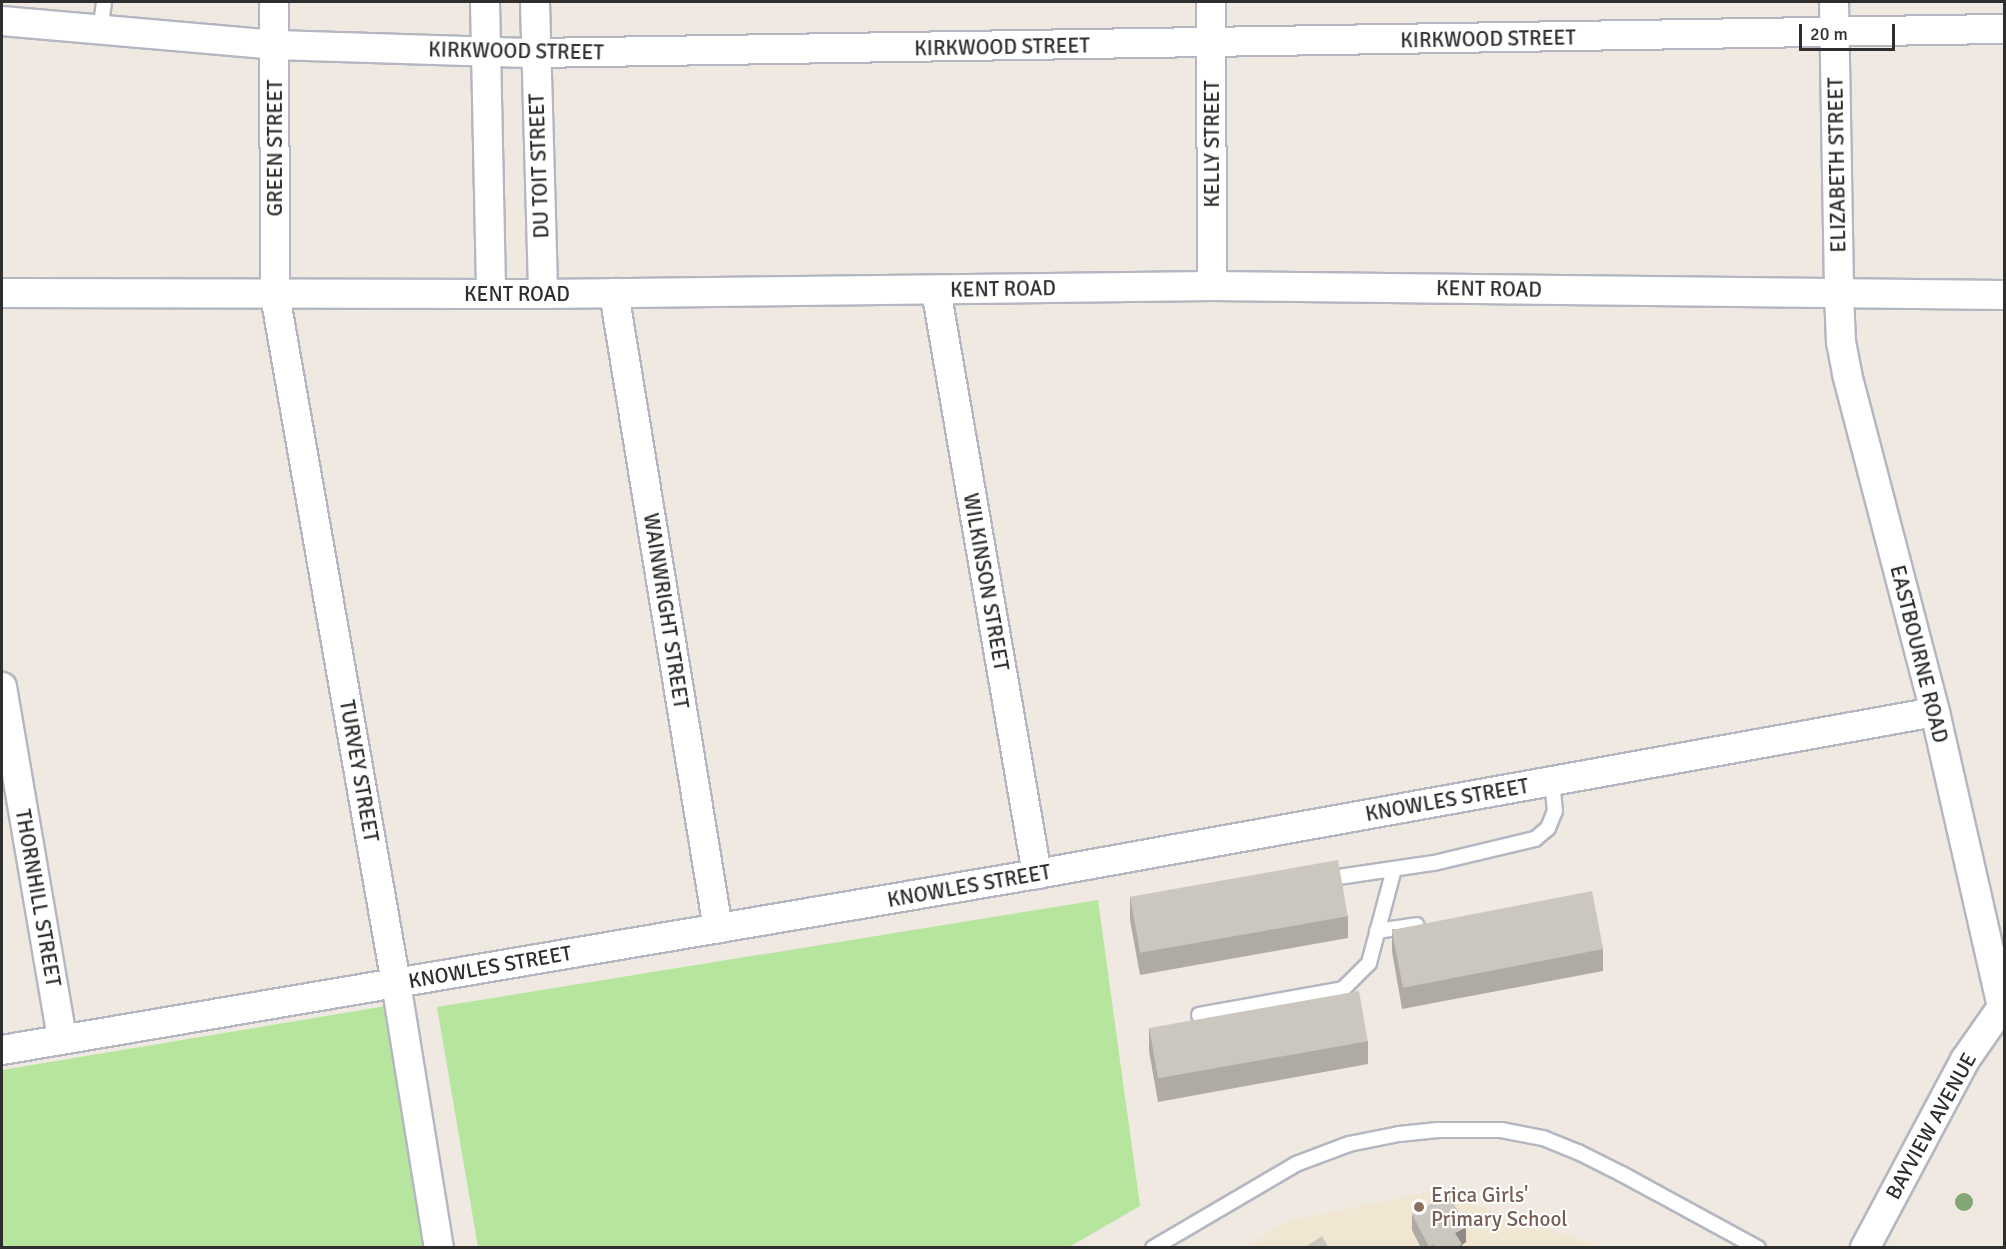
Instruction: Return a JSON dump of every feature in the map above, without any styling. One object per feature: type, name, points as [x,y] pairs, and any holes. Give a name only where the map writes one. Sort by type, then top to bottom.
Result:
[{"type":"street","name":"GREEN STREET","points":[[274,2],[275,295]]},
{"type":"street","points":[[485,2],[491,294]]},
{"type":"street","name":"DU TOIT STREET","points":[[535,2],[543,294]]},
{"type":"street","name":"KELLY STREET","points":[[1211,2],[1212,286]]},
{"type":"street","name":"ELIZABETH STREET","points":[[1834,2],[1839,293]]},
{"type":"street","name":"KIRKWOOD STREET","points":[[2,21],[275,45],[535,53],[1834,34],[2004,29]]},
{"type":"street","name":"KENT ROAD","points":[[2,293],[543,294],[1212,286],[2004,295]]},
{"type":"street","name":"WILKINSON STREET","points":[[936,290],[1037,874]]},
{"type":"street","name":"WAINWRIGHT STREET","points":[[615,293],[718,929]]},
{"type":"street","name":"EASTBOURNE ROAD","points":[[1839,293],[1841,342],[1847,374],[1935,712],[2003,1011]]},
{"type":"street","name":"TURVEY STREET","points":[[275,295],[396,983],[439,1248]]},
{"type":"street","name":"THORNHILL STREET","points":[[2,687],[62,1039]]},
{"type":"street","name":"KNOWLES STREET","points":[[2,1050],[1037,874],[1935,712]]},
{"type":"street","name":"BAYVIEW AVENUE","points":[[1865,1248],[1965,1060],[2003,1011]]},
{"type":"lane","points":[[100,31],[104,2]]},
{"type":"lane","points":[[1314,881],[1434,863],[1535,839],[1548,828],[1555,811],[1552,781]]},
{"type":"lane","points":[[1199,1015],[1343,989],[1369,963],[1394,869]]},
{"type":"lane","points":[[1377,931],[1436,921]]},
{"type":"lane","points":[[1153,1248],[1296,1164],[1349,1144],[1399,1134],[1438,1130],[1501,1130],[1543,1138],[1604,1165],[1758,1248]]},
{"type":"shaded area","name":"Erica Girls' Primary School","points":[[1432,1191],[1602,1247],[1245,1248],[1285,1222]]},
{"type":"green space","points":[[1098,900],[1140,1206],[1069,1247],[478,1247],[437,1007]]},
{"type":"green space","points":[[392,1005],[433,1247],[2,1248],[2,1070]]},
{"type":"building","points":[[1338,860],[1348,916],[1140,953],[1130,897]]},
{"type":"building","points":[[1592,891],[1603,949],[1403,988],[1392,930]]},
{"type":"building","points":[[1359,991],[1368,1041],[1158,1078],[1149,1028]]},
{"type":"building","points":[[1449,1194],[1466,1227],[1455,1233],[1462,1244],[1456,1248],[1436,1248],[1434,1244],[1429,1247],[1412,1214]]},
{"type":"building","points":[[1322,1236],[1329,1248],[1304,1248]]},
{"type":"place","name":"Erica Girls' Primary School","points":[[1419,1207]]}]
